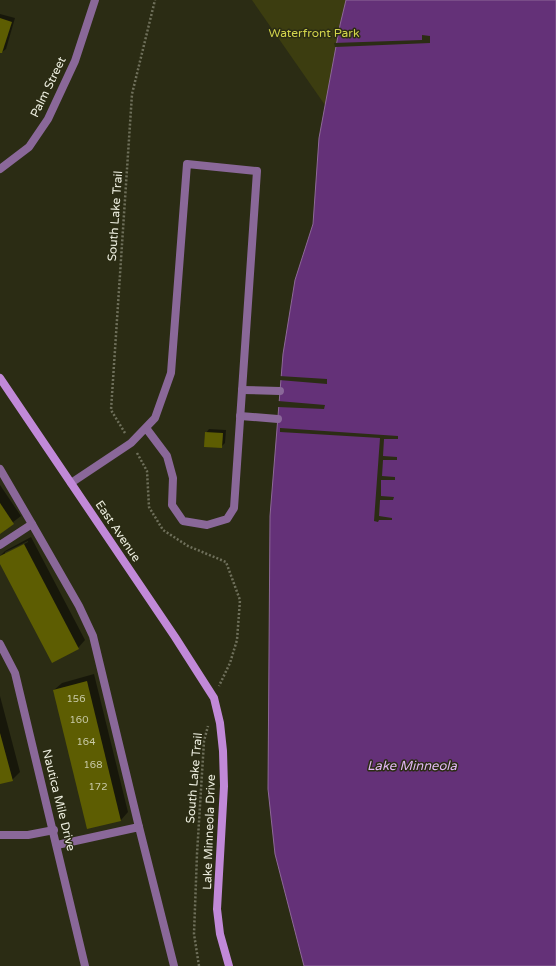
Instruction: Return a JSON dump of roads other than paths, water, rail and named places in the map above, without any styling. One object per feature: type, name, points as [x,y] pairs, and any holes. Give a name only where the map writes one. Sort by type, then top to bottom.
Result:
[{"type":"street","name":"Palm Street","points":[[0,169],[29,147],[48,119],[75,61],[95,0]]},
{"type":"street","points":[[71,483],[131,443],[155,418],[171,373],[187,164],[257,171],[234,508],[227,519],[207,525],[183,521],[172,505],[173,478],[167,456],[146,428]]},
{"type":"street","name":"East Avenue","points":[[0,378],[214,698]]},
{"type":"street","points":[[242,390],[280,391]]},
{"type":"street","points":[[240,416],[278,419]]},
{"type":"street","points":[[0,469],[79,606],[93,636],[174,966]]},
{"type":"street","points":[[0,545],[32,524]]},
{"type":"street","name":"Nautica Mile Drive","points":[[0,644],[15,673],[54,830],[85,966]]},
{"type":"street","name":"Lake Minneola Drive","points":[[214,698],[220,723],[224,751],[224,786],[217,909],[220,934],[229,966]]},
{"type":"street","points":[[57,845],[139,827]]},
{"type":"street","points":[[0,835],[28,835],[54,830]]},
{"type":"water","name":"Lake Minneola","points":[[346,0],[556,0],[556,966],[304,966],[275,854],[268,789],[270,516],[283,354],[295,280],[313,224],[319,138]]},
{"type":"park label","name":"Waterfront Park","points":[[314,33]]}]
